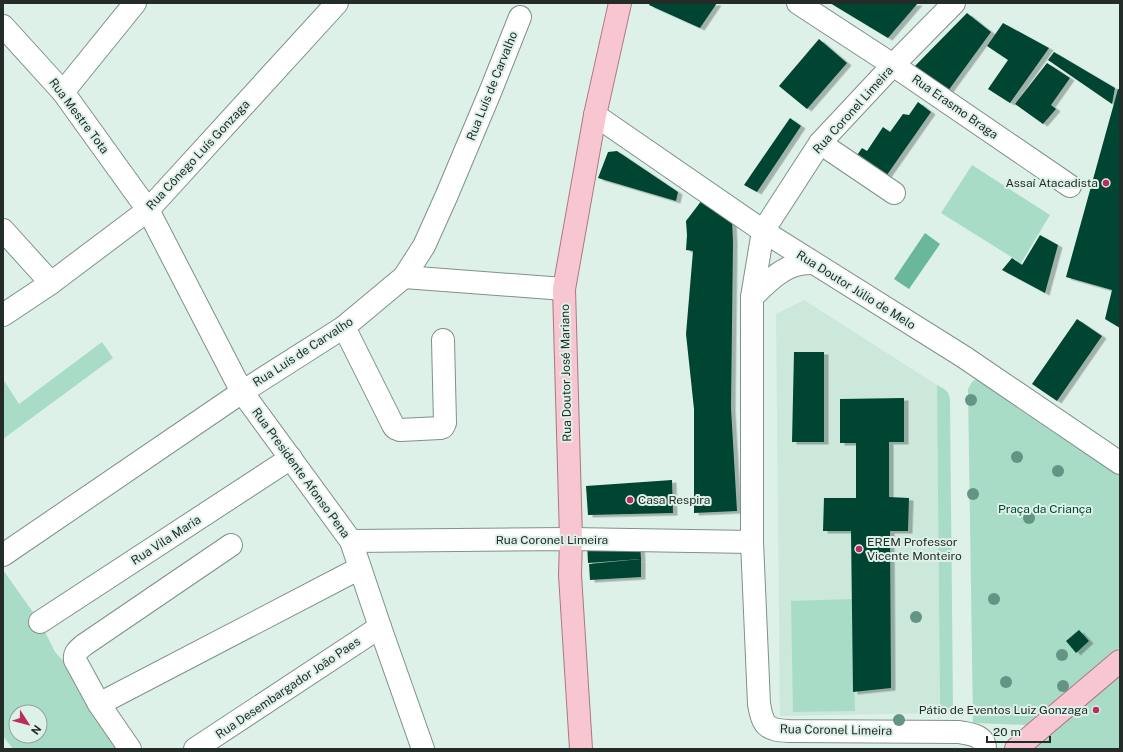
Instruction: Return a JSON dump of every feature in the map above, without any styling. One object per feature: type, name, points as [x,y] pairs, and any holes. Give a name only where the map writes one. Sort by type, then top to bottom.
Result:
[{"type":"main road","name":"Rua Doutor José Mariano","points":[[581,749],[570,574],[571,539],[564,290],[595,115],[620,3]]},
{"type":"main road","points":[[1016,749],[1120,661]]},
{"type":"street","points":[[63,92],[135,3]]},
{"type":"street","name":"Rua Cônego Luís Gonzaga","points":[[3,316],[51,283],[148,210],[337,3]]},
{"type":"street","name":"Rua Erasmo Braga","points":[[798,3],[893,65],[1070,186]]},
{"type":"street","name":"Rua Coronel Limeira","points":[[954,3],[820,143],[763,231],[752,297],[752,542],[760,704],[762,718],[765,724],[777,730],[789,731],[958,732],[972,734],[982,738],[985,744],[985,749]]},
{"type":"street","name":"Rua Luís de Carvalho","points":[[3,555],[242,392],[344,327],[404,278],[424,246],[446,198],[520,17]]},
{"type":"street","name":"Rua Mestre Tota","points":[[3,26],[63,92],[148,210]]},
{"type":"street","name":"Rua Doutor Júlio de Melo","points":[[595,115],[763,231],[964,357],[1120,463]]},
{"type":"street","points":[[820,143],[894,193]]},
{"type":"street","name":"Rua Presidente Afonso Pena","points":[[148,210],[242,392],[351,540],[423,749]]},
{"type":"street","points":[[3,230],[51,283]]},
{"type":"street","points":[[752,297],[771,279],[784,271],[798,264],[812,263]]},
{"type":"street","points":[[404,278],[564,290]]},
{"type":"street","points":[[344,327],[393,425],[395,428],[400,430],[440,428],[443,427],[445,423],[443,340]]},
{"type":"street","name":"Rua Vila Maria","points":[[40,622],[291,458]]},
{"type":"street","name":"Rua Coronel Limeira","points":[[351,540],[571,539],[752,542]]},
{"type":"street","points":[[130,749],[98,704],[74,660],[74,656],[84,644],[232,545]]},
{"type":"street","points":[[98,704],[360,568]]},
{"type":"street","name":"Rua Desembargador João Paes","points":[[206,746],[380,627]]},
{"type":"shaded area","points":[[925,233],[940,244],[909,289],[894,279]]},
{"type":"shaded area","name":"EREM Professor Vicente Monteiro","points":[[804,300],[937,385],[940,713],[780,716],[776,314]]},
{"type":"green space","points":[[972,165],[1050,215],[1021,263],[941,213]]},
{"type":"green space","points":[[102,342],[113,358],[3,439],[3,379],[19,404]]},
{"type":"green space","name":"Praça da Criança","points":[[979,377],[1120,470],[1120,647],[1027,725],[973,723],[968,389],[972,382]]},
{"type":"green space","points":[[937,385],[949,394],[950,400],[953,708],[948,712],[940,713]]},
{"type":"green space","points":[[3,570],[40,622],[55,652],[75,674],[124,749],[13,749],[9,744],[48,744],[48,704],[8,704],[8,742],[3,736]]},
{"type":"green space","points":[[852,599],[855,711],[793,712],[791,601]]},
{"type":"green space","name":"Pátio de Eventos Luiz Gonzaga","points":[[1120,670],[1120,749],[1025,749]]},
{"type":"building","points":[[650,3],[717,3],[700,28],[649,5]]},
{"type":"building","points":[[830,3],[918,3],[888,38]]},
{"type":"building","points":[[967,13],[991,32],[948,91],[914,67]]},
{"type":"building","points":[[1003,23],[1049,48],[1010,103],[988,89],[1008,60],[987,46]]},
{"type":"building","points":[[819,39],[847,63],[807,109],[779,86]]},
{"type":"building","points":[[1054,52],[1115,88],[1112,104],[1048,60]]},
{"type":"building","points":[[1047,63],[1070,78],[1051,105],[1056,109],[1043,124],[1015,104]]},
{"type":"building","name":"Assaí Atacadista","points":[[1118,89],[1120,89],[1120,328],[1105,319],[1112,290],[1066,277]]},
{"type":"building","points":[[918,102],[931,112],[882,182],[853,161],[862,148],[867,151],[883,127],[890,132],[903,114],[909,115]]},
{"type":"building","points":[[790,118],[801,126],[757,192],[744,185]]},
{"type":"building","points":[[617,151],[678,192],[676,201],[598,178],[608,152]]},
{"type":"building","points":[[702,200],[732,220],[731,408],[737,511],[694,513],[694,409],[686,334],[693,251],[686,250],[686,221]]},
{"type":"building","points":[[1040,235],[1058,245],[1045,293],[1002,270],[1012,258],[1022,265]]},
{"type":"building","points":[[1077,319],[1102,336],[1057,401],[1032,384]]},
{"type":"building","points":[[794,352],[824,352],[824,442],[792,442]]},
{"type":"building","points":[[904,398],[904,442],[889,442],[889,497],[909,498],[908,531],[890,531],[891,688],[853,692],[851,531],[823,531],[824,498],[856,498],[856,443],[840,443],[840,399]]},
{"type":"building","name":"Casa Respira","points":[[672,480],[673,513],[588,515],[586,486]]},
{"type":"building","points":[[587,541],[640,542],[641,559],[588,563]]},
{"type":"building","points":[[641,559],[641,577],[590,580],[589,564]]},
{"type":"building","points":[[1079,630],[1089,641],[1076,653],[1066,641]]},
{"type":"place","name":"Assaí Atacadista","points":[[1106,183]]},
{"type":"place","name":"Casa Respira","points":[[630,500]]},
{"type":"place","name":"EREM Professor Vicente Monteiro","points":[[859,549]]},
{"type":"place","name":"Pátio de Eventos Luiz Gonzaga","points":[[1096,710]]}]
